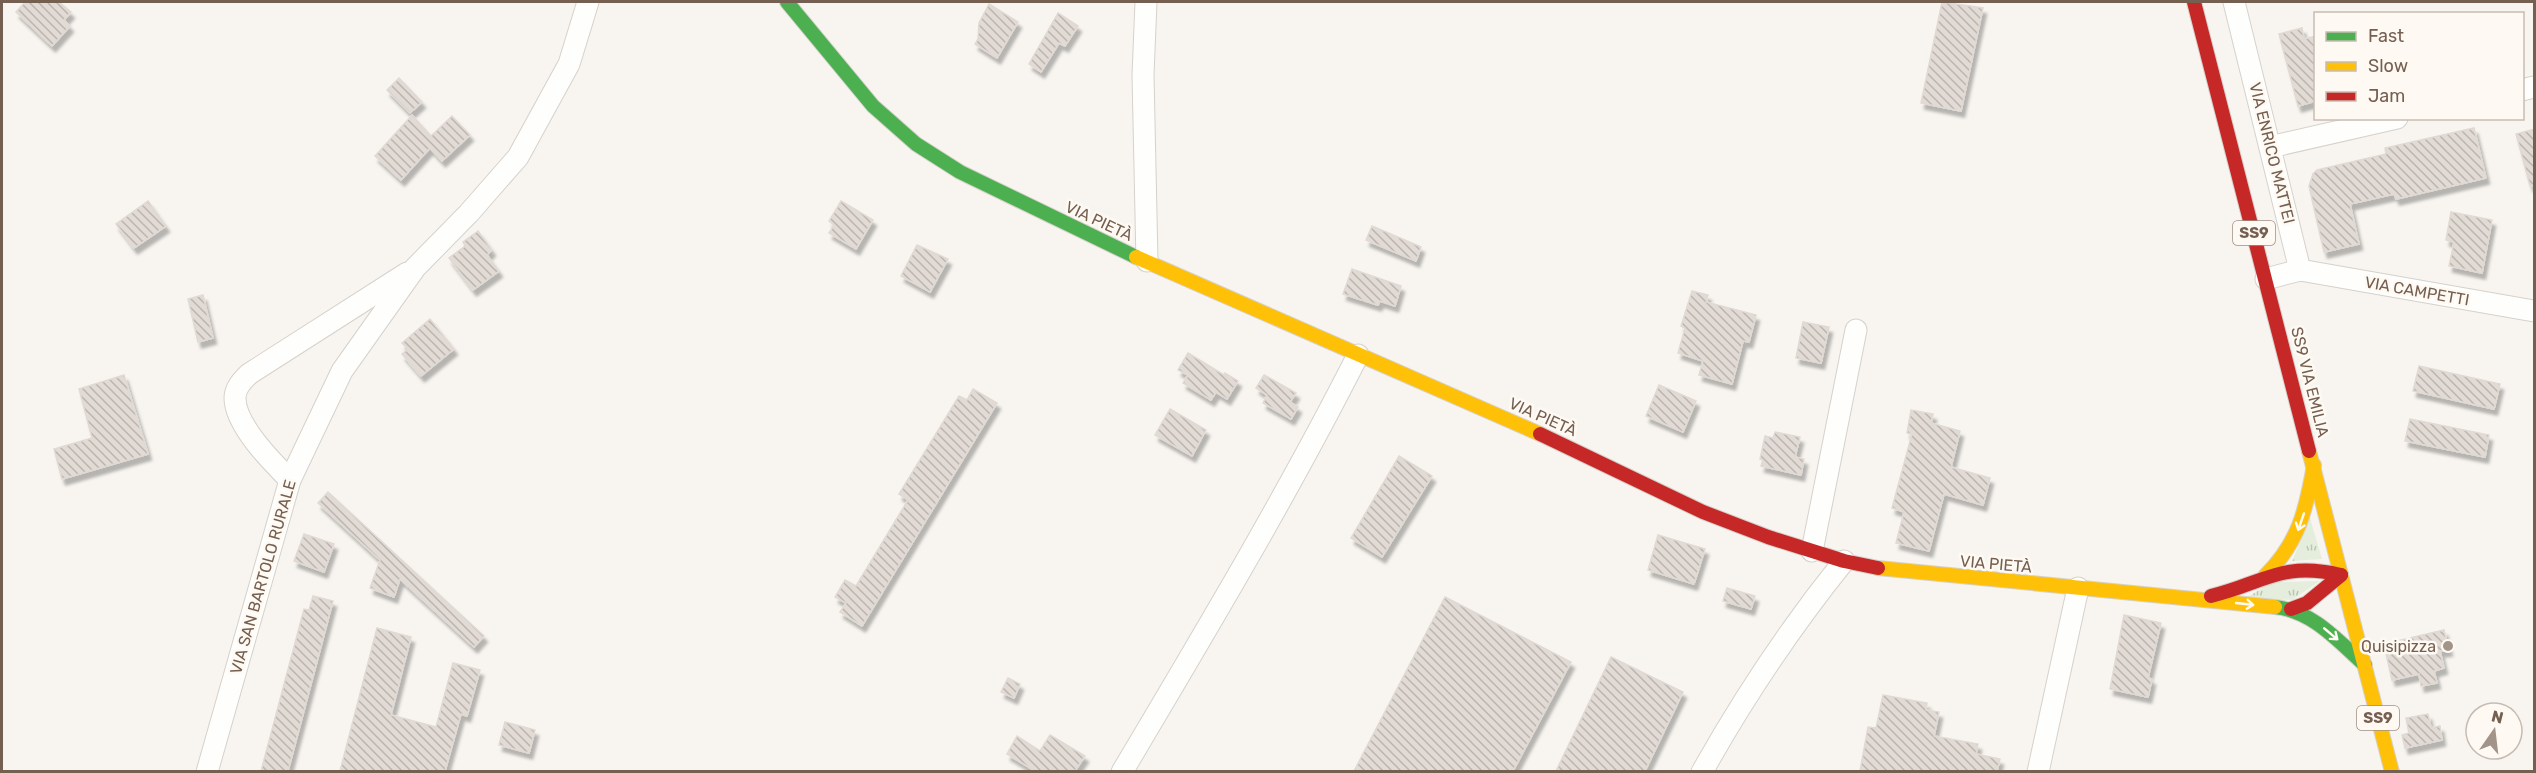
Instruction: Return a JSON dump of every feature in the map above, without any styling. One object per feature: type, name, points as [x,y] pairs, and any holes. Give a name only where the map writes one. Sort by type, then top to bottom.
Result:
[{"type":"street","name":"VIA SAN BARTOLO RURALE","points":[[207,771],[290,480],[342,371],[415,268],[469,213],[518,157],[569,63],[588,2]]},
{"type":"street","name":"VIA PIETÀ","points":[[787,2],[873,106],[916,144],[960,172],[1093,238],[1591,457],[1703,512],[1768,537],[1844,561],[1914,573],[2291,609],[2318,623],[2364,665]]},
{"type":"street","points":[[1146,2],[1143,75],[1147,261]]},
{"type":"street","name":"SS9 VIA EMILIA","points":[[2194,2],[2392,771]]},
{"type":"street","name":"VIA ENRICO MATTEI","points":[[2234,2],[2300,270]]},
{"type":"street","points":[[2271,147],[2388,120]]},
{"type":"street","points":[[290,480],[274,464],[240,417],[235,397],[238,386],[265,362],[415,268]]},
{"type":"street","points":[[2266,279],[2300,270]]},
{"type":"street","name":"VIA CAMPETTI","points":[[2300,270],[2535,311]]},
{"type":"street","points":[[1812,551],[1856,330]]},
{"type":"street","points":[[1122,771],[1192,654],[1321,427],[1358,355]]},
{"type":"street","points":[[2265,576],[2289,552],[2308,501],[2314,465]]},
{"type":"street","points":[[1702,771],[1742,701],[1814,599],[1844,561]]},
{"type":"street","points":[[2200,599],[2237,589],[2265,576],[2300,569],[2323,570],[2342,575]]},
{"type":"street","points":[[2291,609],[2307,603],[2342,575]]},
{"type":"street","points":[[2038,771],[2078,588]]},
{"type":"green space","points":[[2310,518],[2322,559],[2292,561]]},
{"type":"green space","points":[[2320,581],[2292,600],[2246,598],[2272,582]]},
{"type":"building","points":[[25,2],[59,2],[71,12],[64,20],[70,26],[52,46],[16,12]]},
{"type":"building","points":[[1942,2],[1983,8],[1961,111],[1921,103]]},
{"type":"building","points":[[989,4],[1018,22],[997,58],[975,44],[978,39],[979,23]]},
{"type":"building","points":[[1058,13],[1078,26],[1065,46],[1059,43],[1041,72],[1029,64]]},
{"type":"building","points":[[2302,28],[2304,39],[2314,36],[2314,102],[2298,106],[2279,34]]},
{"type":"building","points":[[399,78],[422,102],[410,113],[387,90]]},
{"type":"building","points":[[412,115],[431,136],[452,116],[470,135],[442,161],[430,148],[401,180],[375,156]]},
{"type":"building","points":[[2474,128],[2486,178],[2396,199],[2394,194],[2350,204],[2359,244],[2324,252],[2309,186],[2317,170],[2386,154],[2385,148]]},
{"type":"building","points":[[2535,129],[2535,185],[2530,186],[2516,134]]},
{"type":"building","points":[[148,201],[166,226],[134,248],[116,224]]},
{"type":"building","points":[[841,201],[873,220],[856,249],[829,233],[834,225],[829,221]]},
{"type":"building","points":[[2451,212],[2492,220],[2482,273],[2449,266],[2454,242],[2446,240]]},
{"type":"building","points":[[1372,226],[1421,247],[1416,261],[1366,240]]},
{"type":"building","points":[[478,231],[492,250],[487,255],[499,271],[473,290],[449,258],[465,246],[463,242]]},
{"type":"building","points":[[917,245],[948,259],[930,292],[901,276]]},
{"type":"building","points":[[1352,269],[1401,286],[1395,306],[1380,301],[1378,305],[1343,294]]},
{"type":"building","points":[[1692,291],[1708,295],[1706,302],[1756,315],[1749,342],[1743,341],[1732,384],[1699,375],[1703,361],[1678,353],[1685,328],[1681,326]]},
{"type":"building","points":[[203,295],[213,338],[198,342],[188,299]]},
{"type":"building","points":[[430,319],[454,349],[421,376],[402,354],[408,349],[402,343]]},
{"type":"building","points":[[1803,322],[1829,327],[1821,363],[1796,358]]},
{"type":"building","points":[[1188,353],[1238,381],[1227,399],[1216,392],[1211,400],[1183,383],[1188,375],[1178,370]]},
{"type":"building","points":[[2419,366],[2500,384],[2494,409],[2413,391]]},
{"type":"building","points":[[124,375],[148,454],[62,479],[54,449],[92,438],[79,389]]},
{"type":"building","points":[[1264,375],[1296,393],[1290,402],[1298,407],[1291,419],[1263,403],[1267,395],[1256,388]]},
{"type":"building","points":[[1659,385],[1696,401],[1683,432],[1646,416]]},
{"type":"building","points":[[973,389],[997,403],[862,626],[840,612],[846,603],[835,597],[845,580],[856,586],[908,500],[899,494],[959,396],[967,400]]},
{"type":"building","points":[[1170,409],[1206,430],[1192,456],[1155,435]]},
{"type":"building","points":[[1911,410],[1933,414],[1931,423],[1960,431],[1951,467],[1990,478],[1983,505],[1944,494],[1929,551],[1896,543],[1904,512],[1892,508],[1912,434],[1907,433]]},
{"type":"building","points":[[2410,419],[2489,435],[2485,457],[2405,441]]},
{"type":"building","points":[[1775,432],[1800,437],[1795,457],[1804,459],[1801,475],[1761,466],[1763,460],[1760,459],[1765,436],[1773,438]]},
{"type":"building","points":[[1399,456],[1432,476],[1382,557],[1351,538]]},
{"type":"building","points":[[328,492],[484,636],[474,647],[400,579],[394,597],[370,588],[380,560],[318,503]]},
{"type":"building","points":[[304,534],[334,544],[324,572],[294,561]]},
{"type":"building","points":[[1658,535],[1705,549],[1694,584],[1648,570]]},
{"type":"building","points":[[1727,588],[1755,596],[1751,609],[1723,601]]},
{"type":"building","points":[[313,596],[333,601],[288,771],[261,771],[304,609],[309,610]]},
{"type":"building","points":[[1445,597],[1571,662],[1513,771],[1354,771]]},
{"type":"building","points":[[2124,615],[2161,623],[2148,678],[2152,679],[2148,697],[2110,689]]},
{"type":"building","points":[[377,628],[411,637],[391,715],[436,727],[453,663],[480,670],[467,716],[461,714],[445,771],[340,771]]},
{"type":"building","points":[[2444,630],[2449,650],[2440,651],[2444,668],[2434,671],[2437,683],[2421,686],[2419,674],[2392,680],[2384,644]]},
{"type":"building","points":[[1611,657],[1683,692],[1645,771],[1556,771]]},
{"type":"building","points":[[1008,678],[1020,684],[1014,698],[1001,692]]},
{"type":"building","points":[[1883,695],[1927,703],[1926,710],[1939,712],[1934,736],[1978,744],[1976,754],[2000,759],[1997,771],[1860,771],[1868,727],[1876,728]]},
{"type":"building","points":[[2428,714],[2431,728],[2440,726],[2442,740],[2405,748],[2402,735],[2409,733],[2406,718]]},
{"type":"building","points":[[505,722],[535,730],[529,753],[499,745]]},
{"type":"building","points":[[1050,735],[1085,756],[1075,771],[1035,771],[1007,754],[1017,736],[1040,751]]},
{"type":"traffic: fast","points":[[787,2],[873,106],[916,144],[960,172],[1136,257]]},
{"type":"traffic: fast","points":[[2275,607],[2301,614],[2313,621],[2335,637],[2365,665]]},
{"type":"traffic: slow","points":[[1136,257],[1540,434]]},
{"type":"traffic: slow","points":[[2309,451],[2392,772]]},
{"type":"traffic: slow","points":[[2265,576],[2286,551],[2299,525],[2308,497],[2314,465]]},
{"type":"traffic: slow","points":[[1878,568],[2275,607]]},
{"type":"traffic: jam","points":[[2194,2],[2309,451]]},
{"type":"traffic: jam","points":[[1540,434],[1703,512],[1768,537],[1844,561],[1878,568]]},
{"type":"traffic: jam","points":[[2211,596],[2287,572],[2320,571],[2341,575]]},
{"type":"traffic: jam","points":[[2291,609],[2307,603],[2341,575]]},
{"type":"place","name":"Quisipizza","points":[[2448,646]]}]
